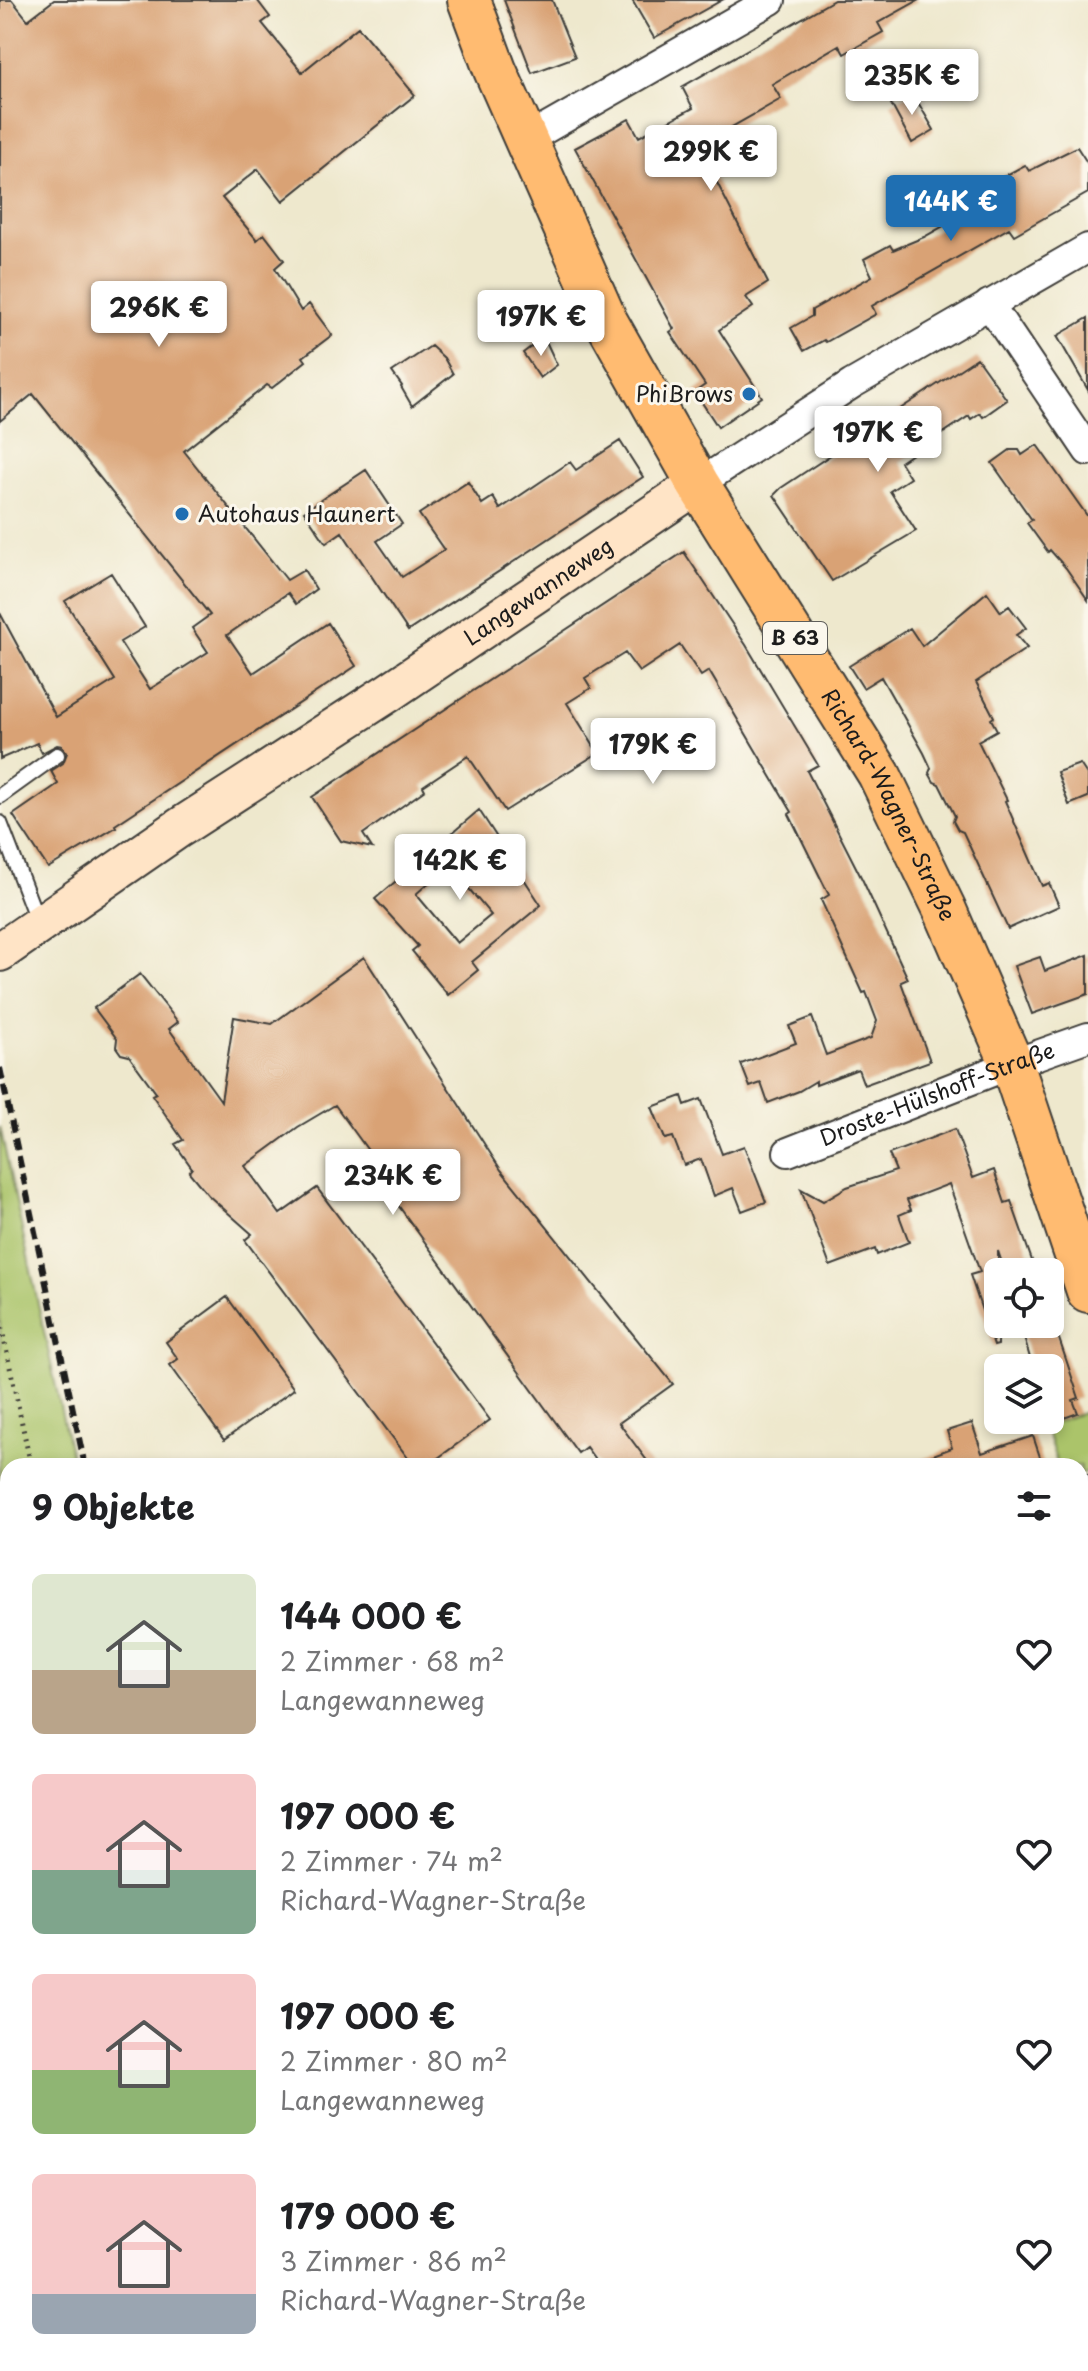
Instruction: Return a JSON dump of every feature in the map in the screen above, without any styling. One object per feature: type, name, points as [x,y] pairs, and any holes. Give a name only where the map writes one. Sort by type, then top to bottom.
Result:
[{"type":"main road","name":"Richard-Wagner-Straße","points":[[469,0],[495,70],[606,321],[698,484],[879,774],[944,908],[1012,1064],[1088,1291]]},
{"type":"street","points":[[526,140],[771,0]]},
{"type":"street","name":"Langewanneweg","points":[[0,952],[179,828],[388,693],[852,384],[1088,248]]},
{"type":"street","points":[[989,304],[1088,451]]},
{"type":"street","name":"Droste-Hülshoff-Straße","points":[[788,1152],[1088,1037]]},
{"type":"lane","points":[[0,796],[57,755]]},
{"type":"lane","points":[[0,823],[39,925]]},
{"type":"path","points":[[0,1320],[29,1458]]},
{"type":"green space","points":[[0,1127],[71,1458],[0,1458]]},
{"type":"green space","points":[[1085,1412],[1088,1458],[1055,1458],[1048,1434],[1064,1434],[1064,1419]]},
{"type":"building","points":[[0,0],[12,0],[28,20],[54,0],[257,0],[270,17],[262,23],[302,72],[358,27],[415,95],[283,201],[258,169],[222,198],[257,240],[264,234],[284,260],[275,268],[301,311],[309,304],[332,335],[303,357],[306,361],[272,388],[267,385],[184,451],[287,580],[304,570],[316,589],[296,604],[288,593],[227,635],[253,673],[328,623],[356,666],[116,827],[48,868],[13,815],[58,784],[51,771],[63,763],[67,753],[57,745],[42,753],[37,743],[0,759],[0,613],[56,717],[115,680],[65,601],[111,573],[145,627],[120,642],[150,689],[208,652],[192,628],[210,615],[33,394],[0,421]]},
{"type":"building","points":[[504,0],[552,0],[575,57],[532,73]]},
{"type":"building","points":[[632,0],[722,0],[654,38]]},
{"type":"building","points":[[834,0],[919,0],[878,23],[883,32],[844,54],[839,45],[772,84],[781,99],[709,140],[715,152],[704,157],[768,283],[746,297],[753,307],[719,330],[762,397],[718,427],[695,392],[705,385],[670,332],[674,329],[575,148],[629,119],[639,137],[693,108],[682,87]]},
{"type":"building","points":[[912,92],[934,130],[912,143],[891,104]]},
{"type":"building","points":[[1077,147],[1088,164],[1088,193],[1014,235],[1009,228],[872,306],[876,314],[804,351],[791,328],[812,316],[812,310],[872,276],[864,259],[890,245],[893,250],[924,237],[1005,191],[999,179],[1025,165],[1029,171]]},
{"type":"building","points":[[1088,318],[1088,390],[1057,336]]},
{"type":"building","points":[[544,337],[557,365],[540,378],[523,353]]},
{"type":"building","points":[[431,346],[444,358],[453,374],[412,406],[392,372]]},
{"type":"building","points":[[977,358],[1007,400],[983,417],[980,413],[971,419],[969,416],[900,462],[910,478],[890,491],[916,531],[832,581],[774,495]]},
{"type":"building","points":[[620,441],[643,477],[408,631],[342,532],[326,543],[304,511],[366,470],[402,524],[377,541],[402,577],[444,550],[419,514],[468,482],[482,504],[493,497],[500,509],[570,462],[576,470]]},
{"type":"building","points":[[1037,445],[1088,517],[1088,600],[1066,568],[1050,550],[1048,552],[1027,523],[1032,520],[992,463],[1010,450],[1019,450],[1022,455]]},
{"type":"building","points":[[684,552],[746,645],[818,765],[807,771],[908,979],[901,982],[930,1061],[864,1085],[858,1069],[816,1085],[816,1081],[768,1103],[761,1083],[750,1087],[741,1064],[796,1043],[789,1026],[812,1017],[826,1055],[871,1038],[877,1021],[821,900],[829,895],[789,814],[792,812],[709,671],[701,676],[680,645],[639,672],[625,653],[585,678],[591,688],[567,703],[598,753],[505,811],[468,756],[423,786],[425,790],[363,834],[372,848],[341,841],[312,797]]},
{"type":"building","points":[[987,592],[1001,612],[1009,606],[1026,628],[1016,635],[1027,648],[976,682],[994,717],[991,719],[997,730],[978,741],[1007,800],[1042,886],[1049,883],[1059,906],[1008,929],[963,832],[953,821],[955,816],[939,784],[929,773],[931,768],[924,753],[881,677],[863,688],[849,666],[910,628],[922,646]]},
{"type":"building","points":[[1080,764],[1088,776],[1088,797],[1069,805],[1057,772]]},
{"type":"building","points":[[479,810],[541,905],[472,962],[478,970],[448,995],[412,951],[418,946],[375,899]],"holes":[[[449,865],[491,915],[457,943],[416,894]]]},
{"type":"building","points":[[1088,955],[1088,994],[1032,1014],[1014,966],[1040,957],[1045,971]]},
{"type":"building","points":[[364,957],[501,1170],[673,1384],[619,1423],[645,1458],[594,1458],[586,1447],[578,1453],[390,1194],[396,1189],[335,1105],[298,1127],[245,1166],[280,1214],[317,1188],[490,1420],[438,1458],[408,1458],[245,1240],[252,1234],[208,1195],[189,1172],[192,1168],[175,1144],[183,1140],[152,1095],[156,1093],[129,1056],[121,1054],[116,1047],[117,1039],[94,1008],[140,974],[178,1022],[169,1029],[221,1101],[234,1017],[272,1024]]},
{"type":"building","points":[[682,1096],[685,1105],[701,1099],[722,1154],[744,1146],[766,1202],[742,1211],[733,1188],[714,1196],[701,1159],[684,1165],[673,1137],[665,1139],[652,1107]]},
{"type":"building","points":[[955,1129],[973,1178],[994,1170],[1005,1203],[1011,1201],[1031,1258],[1000,1258],[998,1251],[998,1258],[984,1258],[984,1316],[970,1275],[980,1272],[949,1184],[907,1200],[911,1210],[899,1215],[909,1242],[877,1255],[875,1249],[830,1266],[801,1189],[823,1201],[847,1187],[896,1171],[889,1154]]},
{"type":"building","points":[[227,1297],[294,1389],[224,1440],[170,1365],[178,1359],[166,1342]]},
{"type":"building","points":[[991,1338],[998,1338],[998,1345],[994,1346]]},
{"type":"building","points":[[1024,1338],[1059,1338],[1079,1398],[1073,1400],[1078,1413],[1064,1418],[1064,1354],[1029,1354]]},
{"type":"building","points":[[972,1423],[982,1453],[1033,1436],[1040,1458],[925,1458],[952,1448],[947,1431]]},
{"type":"railway","points":[[0,1068],[83,1458]]},
{"type":"place","name":"PhiBrows","points":[[749,394]]},
{"type":"place","name":"Autohaus Haunert","points":[[182,514]]}]
